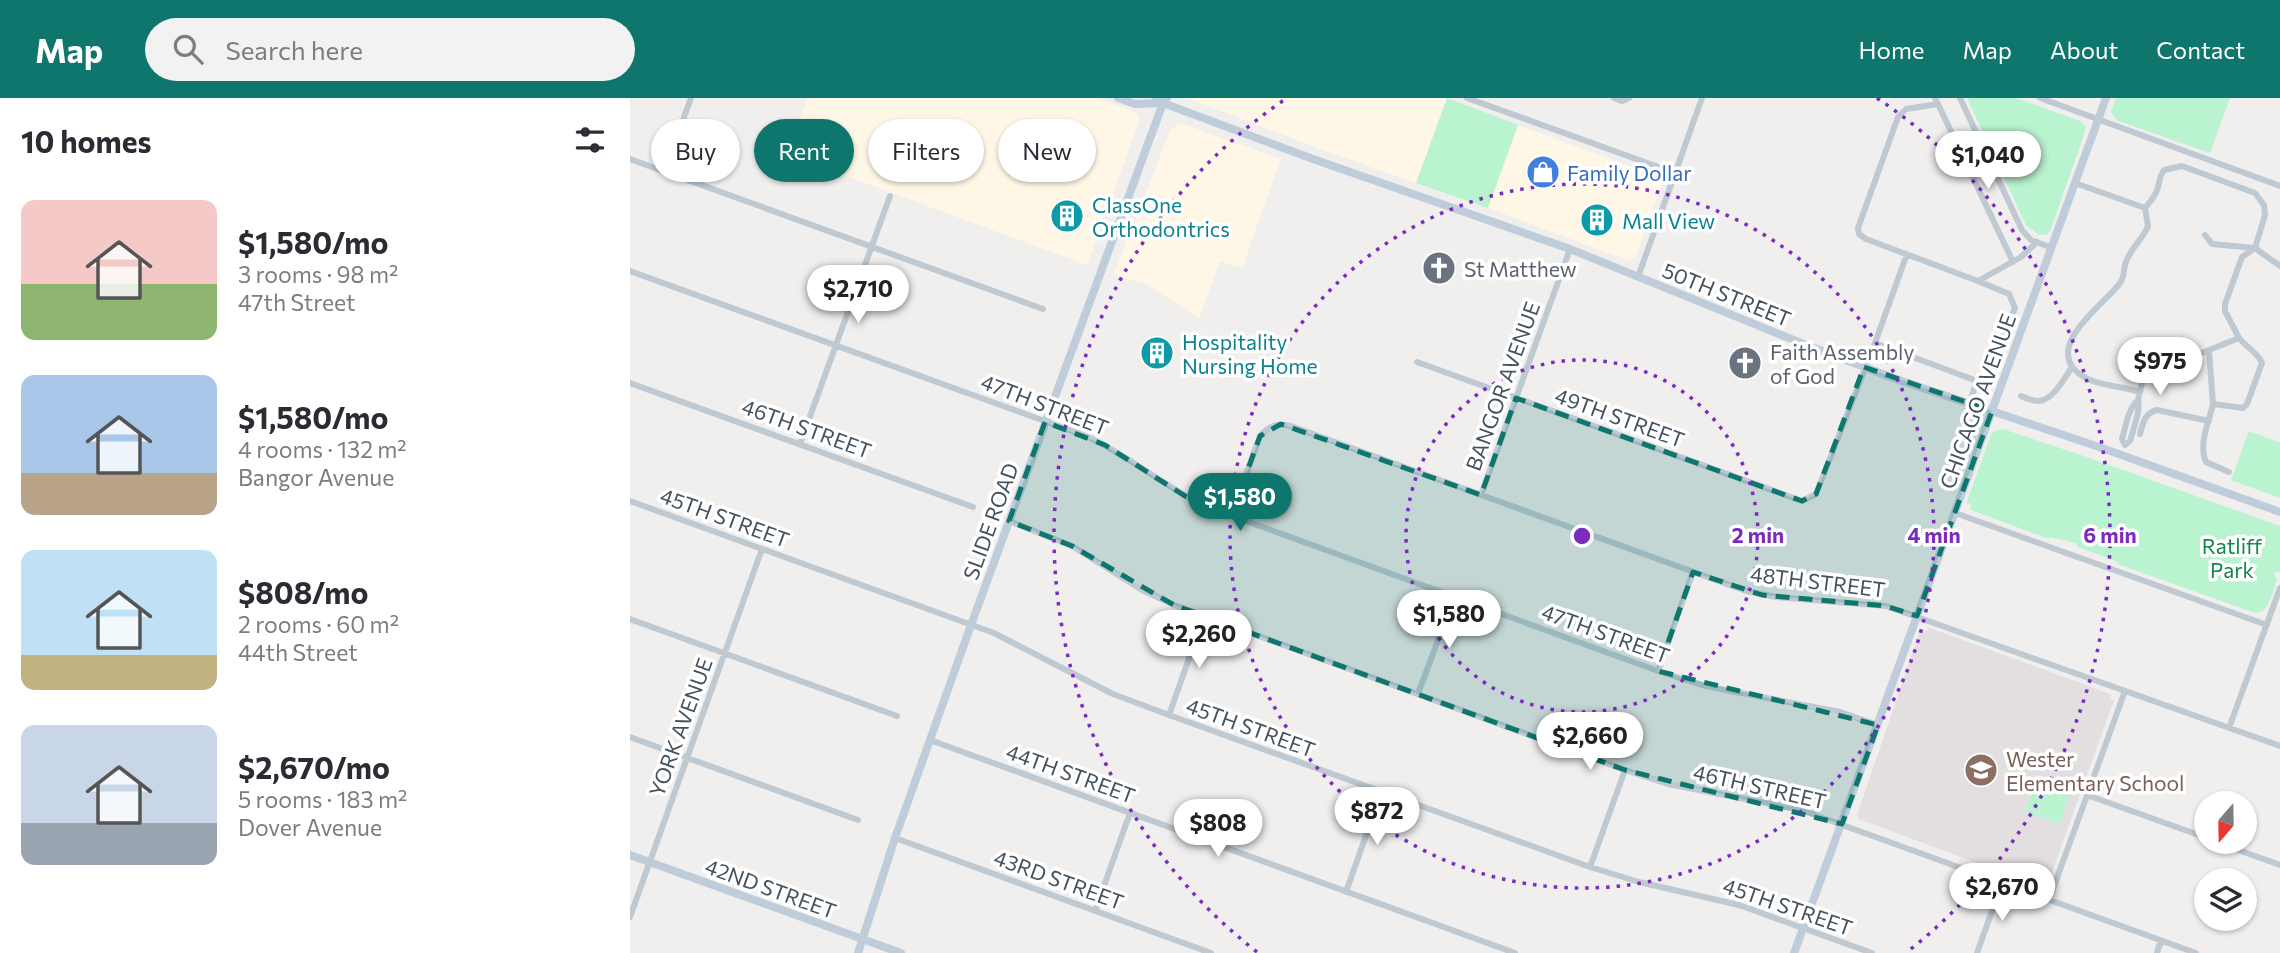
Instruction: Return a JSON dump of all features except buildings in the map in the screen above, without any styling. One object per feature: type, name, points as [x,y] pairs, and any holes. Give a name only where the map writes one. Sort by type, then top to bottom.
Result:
[{"type":"main road","name":"50TH STREET","points":[[1118,98],[1135,104],[1162,99],[1313,159],[1570,249],[1864,367],[2280,512]]},
{"type":"main road","name":"CHICAGO AVENUE","points":[[1794,953],[2106,98]]},
{"type":"main road","name":"SLIDE ROAD","points":[[858,953],[895,838],[1162,99]]},
{"type":"main road","name":"42ND STREET","points":[[630,855],[901,953]]},
{"type":"street","points":[[683,119],[691,98]]},
{"type":"street","points":[[1468,98],[1675,173]]},
{"type":"street","points":[[1614,98],[1622,101],[1629,98]]},
{"type":"street","points":[[1638,276],[1702,98]]},
{"type":"street","points":[[1960,98],[2022,230],[2037,242],[2052,247]]},
{"type":"street","points":[[2040,98],[2280,186]]},
{"type":"street","points":[[1875,343],[1977,381],[1986,379],[2015,308],[2008,294],[1859,234],[1858,228],[1901,112],[1906,109],[1937,101],[2013,262]]},
{"type":"street","points":[[2182,166],[2187,152]]},
{"type":"street","points":[[630,159],[651,167]]},
{"type":"street","points":[[2144,208],[2154,199],[2164,170],[2182,166],[2255,193],[2264,205],[2265,215],[2255,248],[2242,257],[2225,304],[2225,311],[2239,338],[2262,363],[2247,404],[2243,408],[2213,404]]},
{"type":"street","points":[[2255,193],[2260,178]]},
{"type":"street","points":[[692,182],[1043,309]]},
{"type":"street","points":[[2075,183],[2144,208]]},
{"type":"street","points":[[800,444],[890,195]]},
{"type":"street","points":[[2140,392],[2085,377],[2072,367],[2069,352],[2070,340],[2123,281],[2127,259],[2148,226],[2144,208]]},
{"type":"street","points":[[2205,235],[2212,244],[2255,248],[2280,265]]},
{"type":"street","points":[[1978,281],[2021,257],[2037,242]]},
{"type":"street","name":"BANGOR AVENUE","points":[[1482,495],[1570,249]]},
{"type":"street","points":[[1864,367],[1907,254]]},
{"type":"street","name":"47TH STREET","points":[[630,271],[1105,444],[1188,498],[1231,516],[1704,686],[1840,712],[1878,725]]},
{"type":"street","points":[[2138,400],[2140,407],[2130,441],[2125,445],[2122,439],[2124,429],[2147,376],[2161,376],[2175,359],[2209,351],[2239,338]]},
{"type":"street","points":[[2209,351],[2213,404],[2203,456],[2206,462],[2229,471]]},
{"type":"street","name":"49TH STREET","points":[[1417,362],[1802,501],[1816,494],[1864,367]]},
{"type":"street","points":[[2021,396],[2037,401],[2044,400],[2053,393],[2072,367]]},
{"type":"street","points":[[1969,404],[1977,381]]},
{"type":"street","name":"46TH STREET","points":[[630,383],[972,507]]},
{"type":"street","points":[[2140,433],[2145,417],[2157,410],[2209,421]]},
{"type":"street","name":"48TH STREET","points":[[1231,516],[1260,436],[1266,428],[1273,425],[1291,426],[1762,595],[1886,606],[2280,746]]},
{"type":"street","name":"45TH STREET","points":[[630,501],[971,625],[1019,646],[1114,695],[1381,793],[1590,867],[1639,882],[1739,905],[1872,953]]},
{"type":"street","points":[[1955,513],[2267,625]]},
{"type":"street","name":"46TH STREET","points":[[1009,521],[1072,546],[1155,598],[1625,770],[1668,784],[1801,810],[2196,953]]},
{"type":"street","name":"YORK AVENUE","points":[[630,916],[762,549]]},
{"type":"street","points":[[1658,671],[1693,572]]},
{"type":"street","points":[[2229,728],[2280,587]]},
{"type":"street","points":[[1418,694],[1454,597]]},
{"type":"street","points":[[1168,715],[1204,616]]},
{"type":"street","points":[[630,619],[897,716]]},
{"type":"street","points":[[2049,900],[2125,691]]},
{"type":"street","points":[[630,737],[858,820]]},
{"type":"street","name":"44TH STREET","points":[[930,740],[1515,953]]},
{"type":"street","points":[[1590,867],[1625,770]]},
{"type":"street","points":[[1346,892],[1381,793]]},
{"type":"street","points":[[2087,795],[2194,833]]},
{"type":"street","points":[[1095,911],[1130,813]]},
{"type":"street","name":"43RD STREET","points":[[895,838],[1211,953]]},
{"type":"street","points":[[2249,854],[2280,865]]},
{"type":"street","points":[[1977,953],[2002,883]]},
{"type":"street","points":[[2157,953],[2161,940]]},
{"type":"highlighted area","points":[[1864,367],[1992,411],[1917,616],[1886,606],[1762,595],[1693,572],[1658,671],[1878,725],[1842,824],[1625,770],[1174,605],[1072,546],[1009,521],[1045,422],[1105,445],[1188,498],[1231,516],[1260,436],[1281,424],[1481,495],[1516,398],[1802,501],[1816,494]]},
{"type":"shaded area","points":[[808,98],[1097,98],[1136,112],[1140,119],[1087,265],[854,179],[854,119],[800,119]]},
{"type":"shaded area","points":[[1187,98],[1447,98],[1416,183]]},
{"type":"shaded area","points":[[1180,123],[1281,159],[1242,268],[1220,261],[1199,318],[1146,284],[1114,274],[1170,131]]},
{"type":"shaded area","points":[[1518,125],[1661,178],[1662,184],[1635,258],[1627,260],[1488,208]]},
{"type":"shaded area","name":"Wester Elementary School","points":[[1927,627],[2112,695],[2111,700],[2114,700],[2047,886],[2045,884],[2039,888],[2000,874],[2001,872],[1859,819],[1857,815],[1920,631],[1928,630]]},
{"type":"green space","points":[[1447,98],[1518,125],[1488,208],[1416,183]]},
{"type":"green space","points":[[1967,98],[2016,98],[2080,121],[2085,126],[2050,231],[2046,235],[2039,235],[2026,225]]},
{"type":"green space","points":[[2116,98],[2230,98],[2210,153],[2116,120],[2111,112]]},
{"type":"green space","name":"Ratliff Park","points":[[2003,429],[2280,526],[2280,570],[2279,573],[2275,572],[2274,576],[2277,578],[2267,605],[2255,613],[2118,564],[2078,547],[2076,543],[2050,537],[2049,539],[1971,510],[1969,508],[1972,506],[1967,504],[1967,501],[1992,432]]},
{"type":"green space","points":[[2249,431],[2280,443],[2280,498],[2231,480]]},
{"type":"green space","points":[[2037,777],[2071,789],[2060,824],[2025,812]]},
{"type":"place","name":"Family Dollar","points":[[1543,172]]},
{"type":"place","name":"ClassOne Orthodontrics","points":[[1067,216]]},
{"type":"place","name":"Mall View","points":[[1597,220]]},
{"type":"place","name":"St Matthew","points":[[1439,268]]},
{"type":"place","name":"Hospitality Nursing Home","points":[[1157,353]]},
{"type":"place","name":"Faith Assembly of God","points":[[1745,363]]},
{"type":"place","name":"Wester Elementary School","points":[[1981,770]]}]
